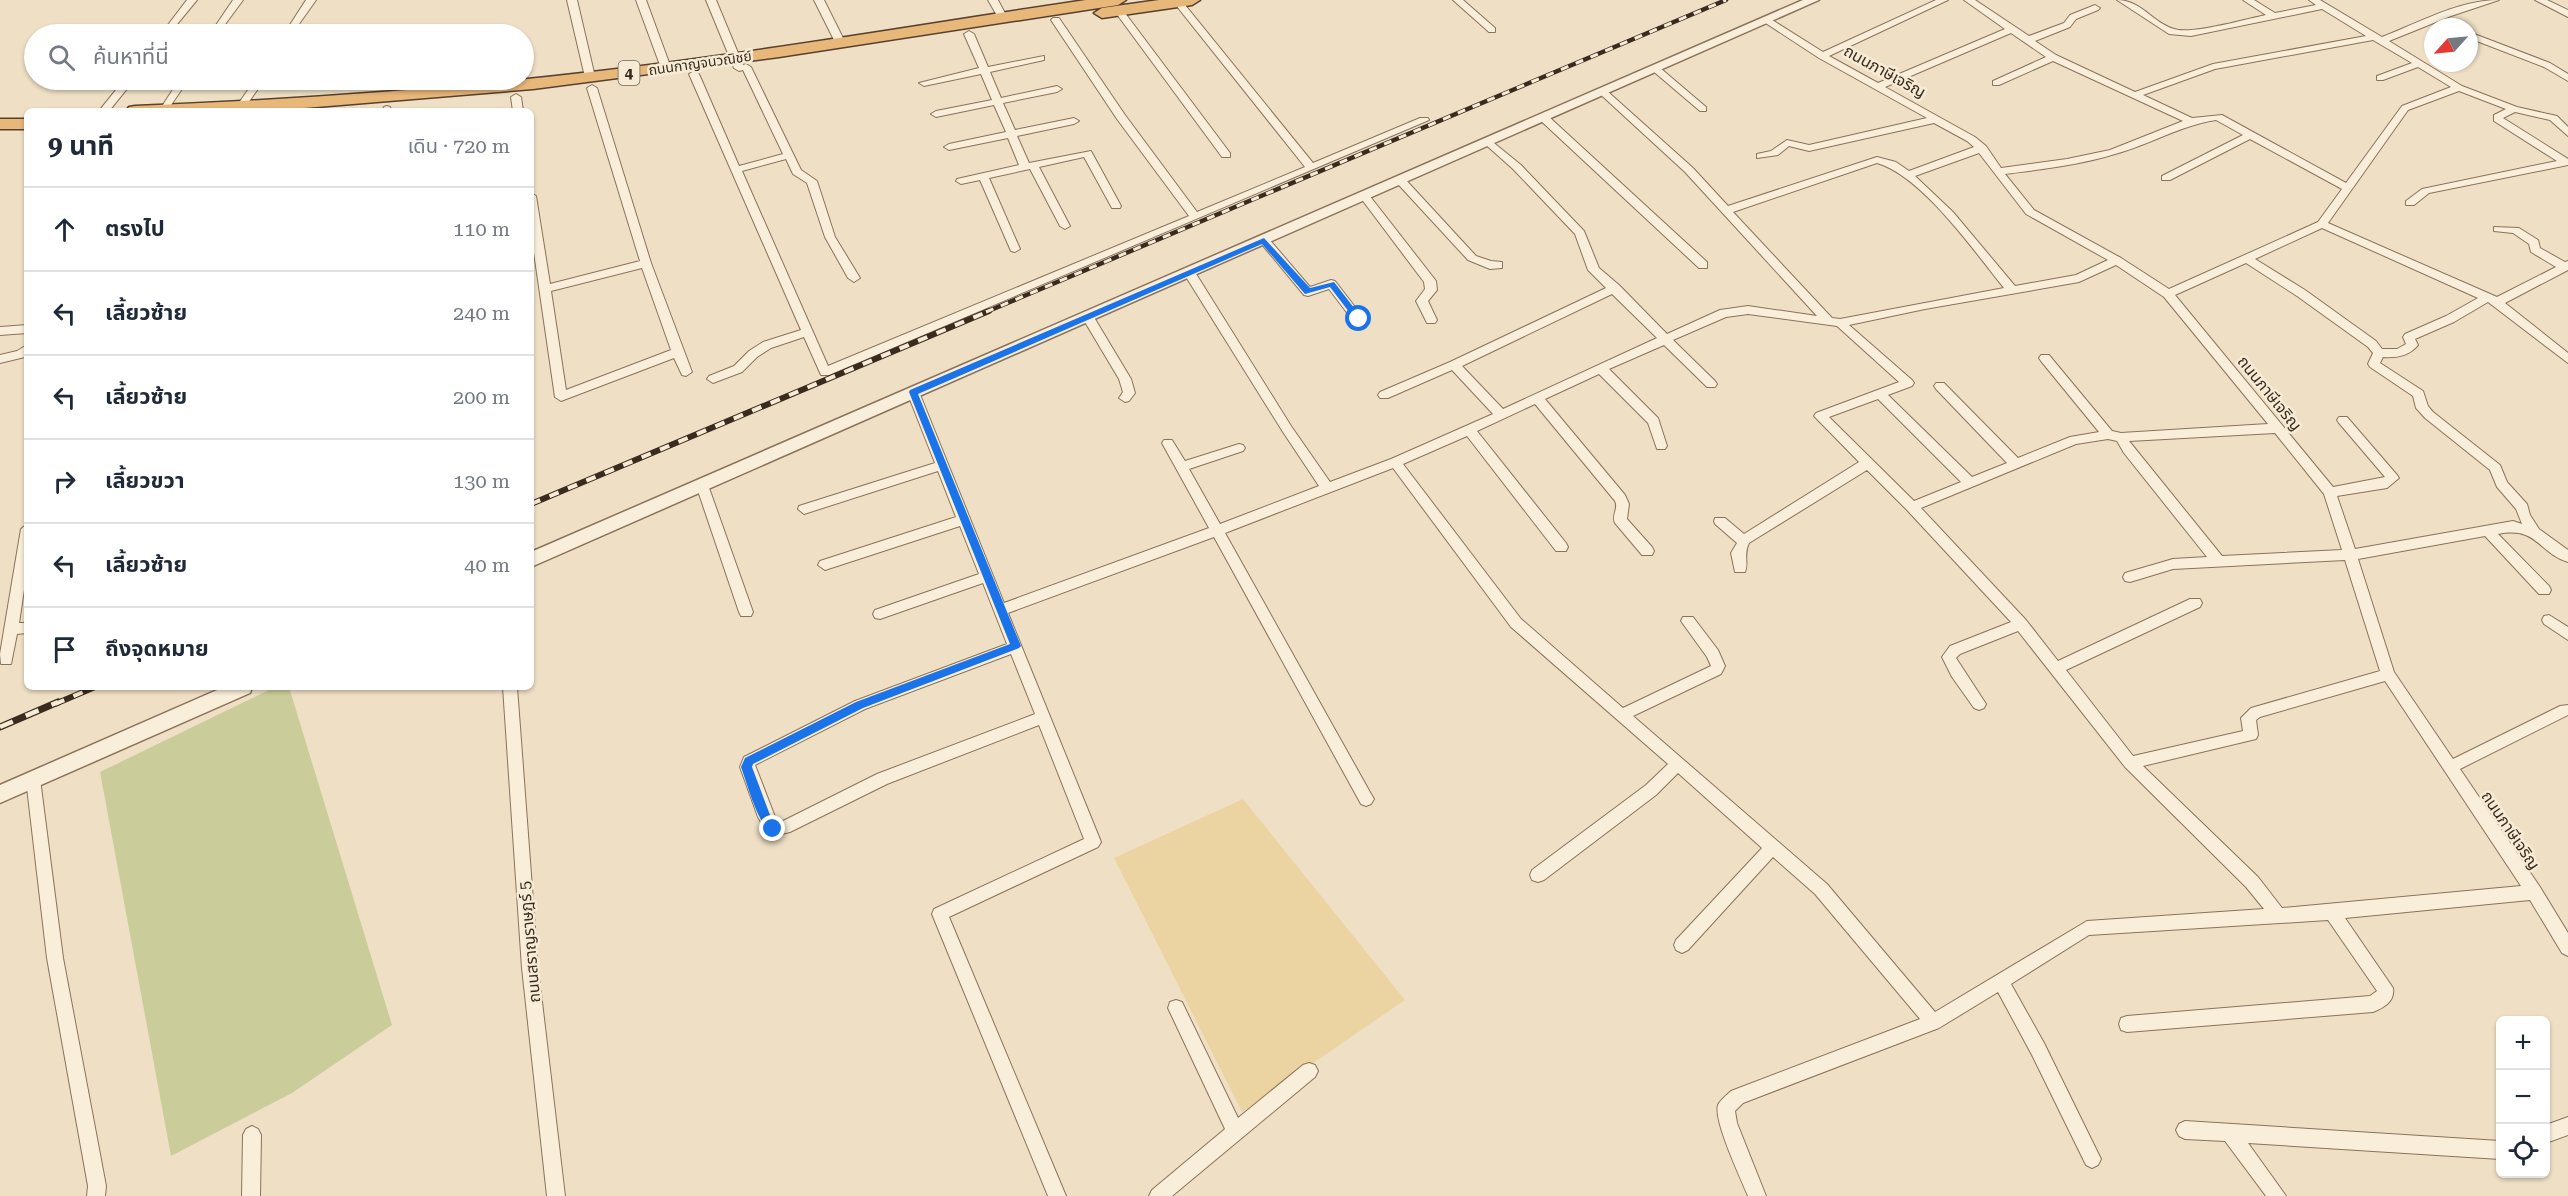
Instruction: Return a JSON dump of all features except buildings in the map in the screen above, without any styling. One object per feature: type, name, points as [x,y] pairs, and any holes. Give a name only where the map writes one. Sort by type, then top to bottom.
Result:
[{"type":"highway","name":"ถนนกาญจนวณิชย์","points":[[534,87],[694,74],[840,42],[1091,2],[1119,5],[1185,1]]},
{"type":"highway","name":"ถนนกาญจนวณิชย์","points":[[430,108],[517,104],[591,83],[666,68],[740,64],[969,34],[1056,20],[1119,5]]},
{"type":"highway","name":"ถนนกาญจนวณิชย์","points":[[202,108],[384,99],[500,90]]},
{"type":"highway","points":[[0,114],[24,119]]},
{"type":"highway","points":[[0,124],[24,119]]},
{"type":"street","points":[[173,24],[192,0]]},
{"type":"street","points":[[221,24],[238,0]]},
{"type":"street","points":[[295,24],[311,0]]},
{"type":"street","points":[[572,0],[591,83],[646,263],[686,372]]},
{"type":"street","points":[[641,0],[666,68]]},
{"type":"street","points":[[711,0],[740,64],[797,172],[812,182],[830,237],[854,278]]},
{"type":"street","points":[[819,0],[840,42]]},
{"type":"street","points":[[993,0],[1002,17]]},
{"type":"street","points":[[1458,0],[1491,30]]},
{"type":"street","points":[[534,559],[1813,0]]},
{"type":"street","points":[[1822,56],[1943,0]]},
{"type":"street","points":[[1969,0],[2053,57],[2191,121]]},
{"type":"street","points":[[2122,0],[2172,32],[2180,33],[2191,33],[2324,6]]},
{"type":"street","points":[[2248,0],[2272,15]]},
{"type":"street","points":[[2314,0],[2459,88],[2514,109],[2553,118],[2568,118]]},
{"type":"street","points":[[2441,18],[2494,0]]},
{"type":"street","points":[[2540,0],[2568,14]]},
{"type":"street","points":[[1185,1],[1311,167]]},
{"type":"street","points":[[1119,5],[1226,155]]},
{"type":"street","points":[[2028,40],[2061,28],[2067,25],[2073,17],[2095,8]]},
{"type":"street","points":[[1056,20],[1120,117],[1195,217]]},
{"type":"street","name":"ถนนภาษีเจริญ","points":[[1766,20],[1822,56],[1971,139],[1982,148],[2018,201],[2030,212],[2118,260],[2168,294],[2330,492],[2388,674],[2534,892],[2568,948]]},
{"type":"street","points":[[2135,95],[2213,67],[2378,39],[2424,24]]},
{"type":"street","points":[[1878,87],[2012,30]]},
{"type":"street","points":[[969,34],[1011,134],[1065,226]]},
{"type":"street","points":[[2478,38],[2547,65],[2568,78]]},
{"type":"street","points":[[1996,83],[2053,57]]},
{"type":"street","points":[[924,83],[1041,58]]},
{"type":"street","points":[[2380,78],[2419,64]]},
{"type":"street","points":[[1656,69],[1703,110]]},
{"type":"street","points":[[694,74],[825,372],[1424,120]]},
{"type":"street","points":[[2168,294],[2322,225],[2405,108],[2459,88]]},
{"type":"street","points":[[936,114],[1057,89]]},
{"type":"street","points":[[106,108],[121,90]]},
{"type":"street","points":[[164,108],[176,90]]},
{"type":"street","points":[[241,106],[252,90]]},
{"type":"street","points":[[1604,93],[1689,170],[1834,322],[1908,382],[1820,416],[1912,507],[2021,624],[2130,763],[2252,882],[2277,914]]},
{"type":"street","points":[[2514,109],[2498,119],[2567,162]]},
{"type":"street","points":[[1998,172],[2067,162],[2113,152],[2191,121],[2218,117],[2349,189]]},
{"type":"street","points":[[1544,118],[1703,265]]},
{"type":"street","points":[[2553,118],[2568,133]]},
{"type":"street","points":[[1761,156],[1774,153],[1788,142],[1809,148],[1937,119]]},
{"type":"street","points":[[949,147],[1074,120]]},
{"type":"street","points":[[2166,178],[2250,135]]},
{"type":"street","points":[[1489,142],[1517,167],[1580,233],[1592,267],[1711,384]]},
{"type":"street","points":[[1907,175],[1982,148]]},
{"type":"street","points":[[962,181],[1087,153],[1116,206]]},
{"type":"street","points":[[735,170],[789,155]]},
{"type":"street","points":[[1727,210],[1766,201],[1783,191],[1877,160],[1888,162],[1907,175],[1942,206],[2012,290]]},
{"type":"street","points":[[2410,203],[2426,191],[2567,162]]},
{"type":"street","points":[[983,176],[1015,249]]},
{"type":"street","points":[[1401,181],[1472,258],[1490,265],[1498,265]]},
{"type":"street","points":[[1365,197],[1430,281],[1431,290],[1422,300],[1431,320]]},
{"type":"street","points":[[534,216],[561,397],[678,352]]},
{"type":"street","points":[[2322,225],[2492,300],[2568,359]]},
{"type":"street","points":[[2498,229],[2515,230],[2534,242],[2538,253],[2566,266]]},
{"type":"street","points":[[1264,240],[1308,292],[1331,284],[1359,319]]},
{"type":"street","points":[[2247,259],[2301,293],[2372,344],[2379,353],[2396,355],[2408,350],[2412,345],[2409,337],[2566,266]]},
{"type":"street","points":[[1001,610],[1395,462],[1720,314],[1742,309],[1834,322],[2079,278],[2118,260]]},
{"type":"street","points":[[545,289],[646,263]]},
{"type":"street","points":[[1189,272],[1287,429],[1327,488]]},
{"type":"street","points":[[1384,395],[1615,288]]},
{"type":"street","points":[[1088,317],[1125,379],[1129,393],[1125,398]]},
{"type":"street","points":[[0,332],[24,329]]},
{"type":"street","points":[[713,379],[738,369],[753,354],[767,345],[807,332]]},
{"type":"street","points":[[0,359],[19,355],[24,351]]},
{"type":"street","points":[[2379,353],[2374,364],[2419,394],[2422,408],[2429,415],[2496,468],[2501,484],[2522,507],[2524,516],[2534,532]]},
{"type":"street","points":[[2045,358],[2128,450],[2218,561]]},
{"type":"street","points":[[1454,364],[1501,415]]},
{"type":"street","points":[[1601,368],[1654,421],[1661,446]]},
{"type":"street","points":[[1940,386],[2016,464]]},
{"type":"street","points":[[913,392],[1093,842],[940,914],[1057,1196]]},
{"type":"street","points":[[1880,394],[1970,483]]},
{"type":"street","points":[[1537,398],[1620,498],[1623,504],[1620,520],[1647,551]]},
{"type":"street","points":[[2330,492],[2386,483],[2393,478],[2343,420]]},
{"type":"street","points":[[1912,507],[2074,440],[2278,428]]},
{"type":"street","points":[[1468,430],[1561,548]]},
{"type":"street","points":[[1168,442],[1366,799]]},
{"type":"street","points":[[1182,467],[1239,448]]},
{"type":"street","points":[[1395,462],[1516,623],[1821,889],[1932,1022]]},
{"type":"street","points":[[1740,568],[1738,553],[1744,541],[1866,464]]},
{"type":"street","points":[[804,509],[943,465]]},
{"type":"street","points":[[702,485],[746,612]]},
{"type":"street","points":[[825,565],[965,519]]},
{"type":"street","points":[[1720,521],[1744,541]]},
{"type":"street","points":[[2130,577],[2173,564],[2350,555],[2513,526],[2534,532],[2568,557]]},
{"type":"street","points":[[2489,532],[2544,590]]},
{"type":"street","points":[[6,660],[24,548]]},
{"type":"street","points":[[880,614],[987,576]]},
{"type":"street","points":[[2057,668],[2195,603]]},
{"type":"street","points":[[2549,620],[2568,634]]},
{"type":"street","points":[[1622,715],[1716,670],[1718,666],[1713,654],[1688,621]]},
{"type":"street","points":[[1979,704],[1957,673],[1949,657],[1955,650],[2021,624]]},
{"type":"street","points":[[11,629],[24,628]]},
{"type":"street","points":[[1016,646],[860,705],[749,761],[747,767],[766,817],[773,829],[784,827],[882,779],[1044,717]]},
{"type":"street","points":[[2130,763],[2251,735],[2248,718],[2256,712],[2388,674]]},
{"type":"street","points":[[0,794],[236,690]]},
{"type":"street","name":"ถนนสราญราษฎร์ 5","points":[[510,690],[530,968],[556,1196]]},
{"type":"street","points":[[2449,768],[2565,710]]},
{"type":"street","points":[[1538,875],[1651,790],[1678,764]]},
{"type":"street","points":[[33,779],[55,958],[97,1186],[96,1196]]},
{"type":"street","points":[[1682,945],[1773,847]]},
{"type":"street","points":[[1757,1196],[1728,1123],[1726,1108],[1737,1097],[1932,1022],[2087,928],[2332,912],[2534,892]]},
{"type":"street","points":[[2127,1023],[2373,1004],[2383,999],[2386,995],[2385,988],[2332,912]]},
{"type":"street","points":[[2001,982],[2038,1049],[2092,1159]]},
{"type":"street","points":[[1176,1008],[1235,1130]]},
{"type":"street","points":[[1158,1196],[1309,1071]]},
{"type":"street","points":[[2550,1133],[2568,1126]]},
{"type":"street","points":[[2185,1130],[2496,1150]]},
{"type":"street","points":[[2229,1132],[2277,1196]]},
{"type":"street","points":[[251,1196],[252,1135]]},
{"type":"green space","points":[[269,690],[290,690],[392,1025],[292,1093],[171,1156],[100,772]]},
{"type":"sand","points":[[1243,799],[1405,1000],[1242,1112],[1114,858]]},
{"type":"railway","points":[[986,312],[1726,0]]},
{"type":"railway","points":[[534,503],[989,311]]},
{"type":"railway","points":[[55,704],[88,690]]},
{"type":"railway","points":[[0,727],[58,702]]},
{"type":"route","points":[[773,829],[770,827],[747,767],[749,761],[860,705],[1016,646],[913,392],[1264,240],[1308,292],[1331,284],[1359,319]]}]
